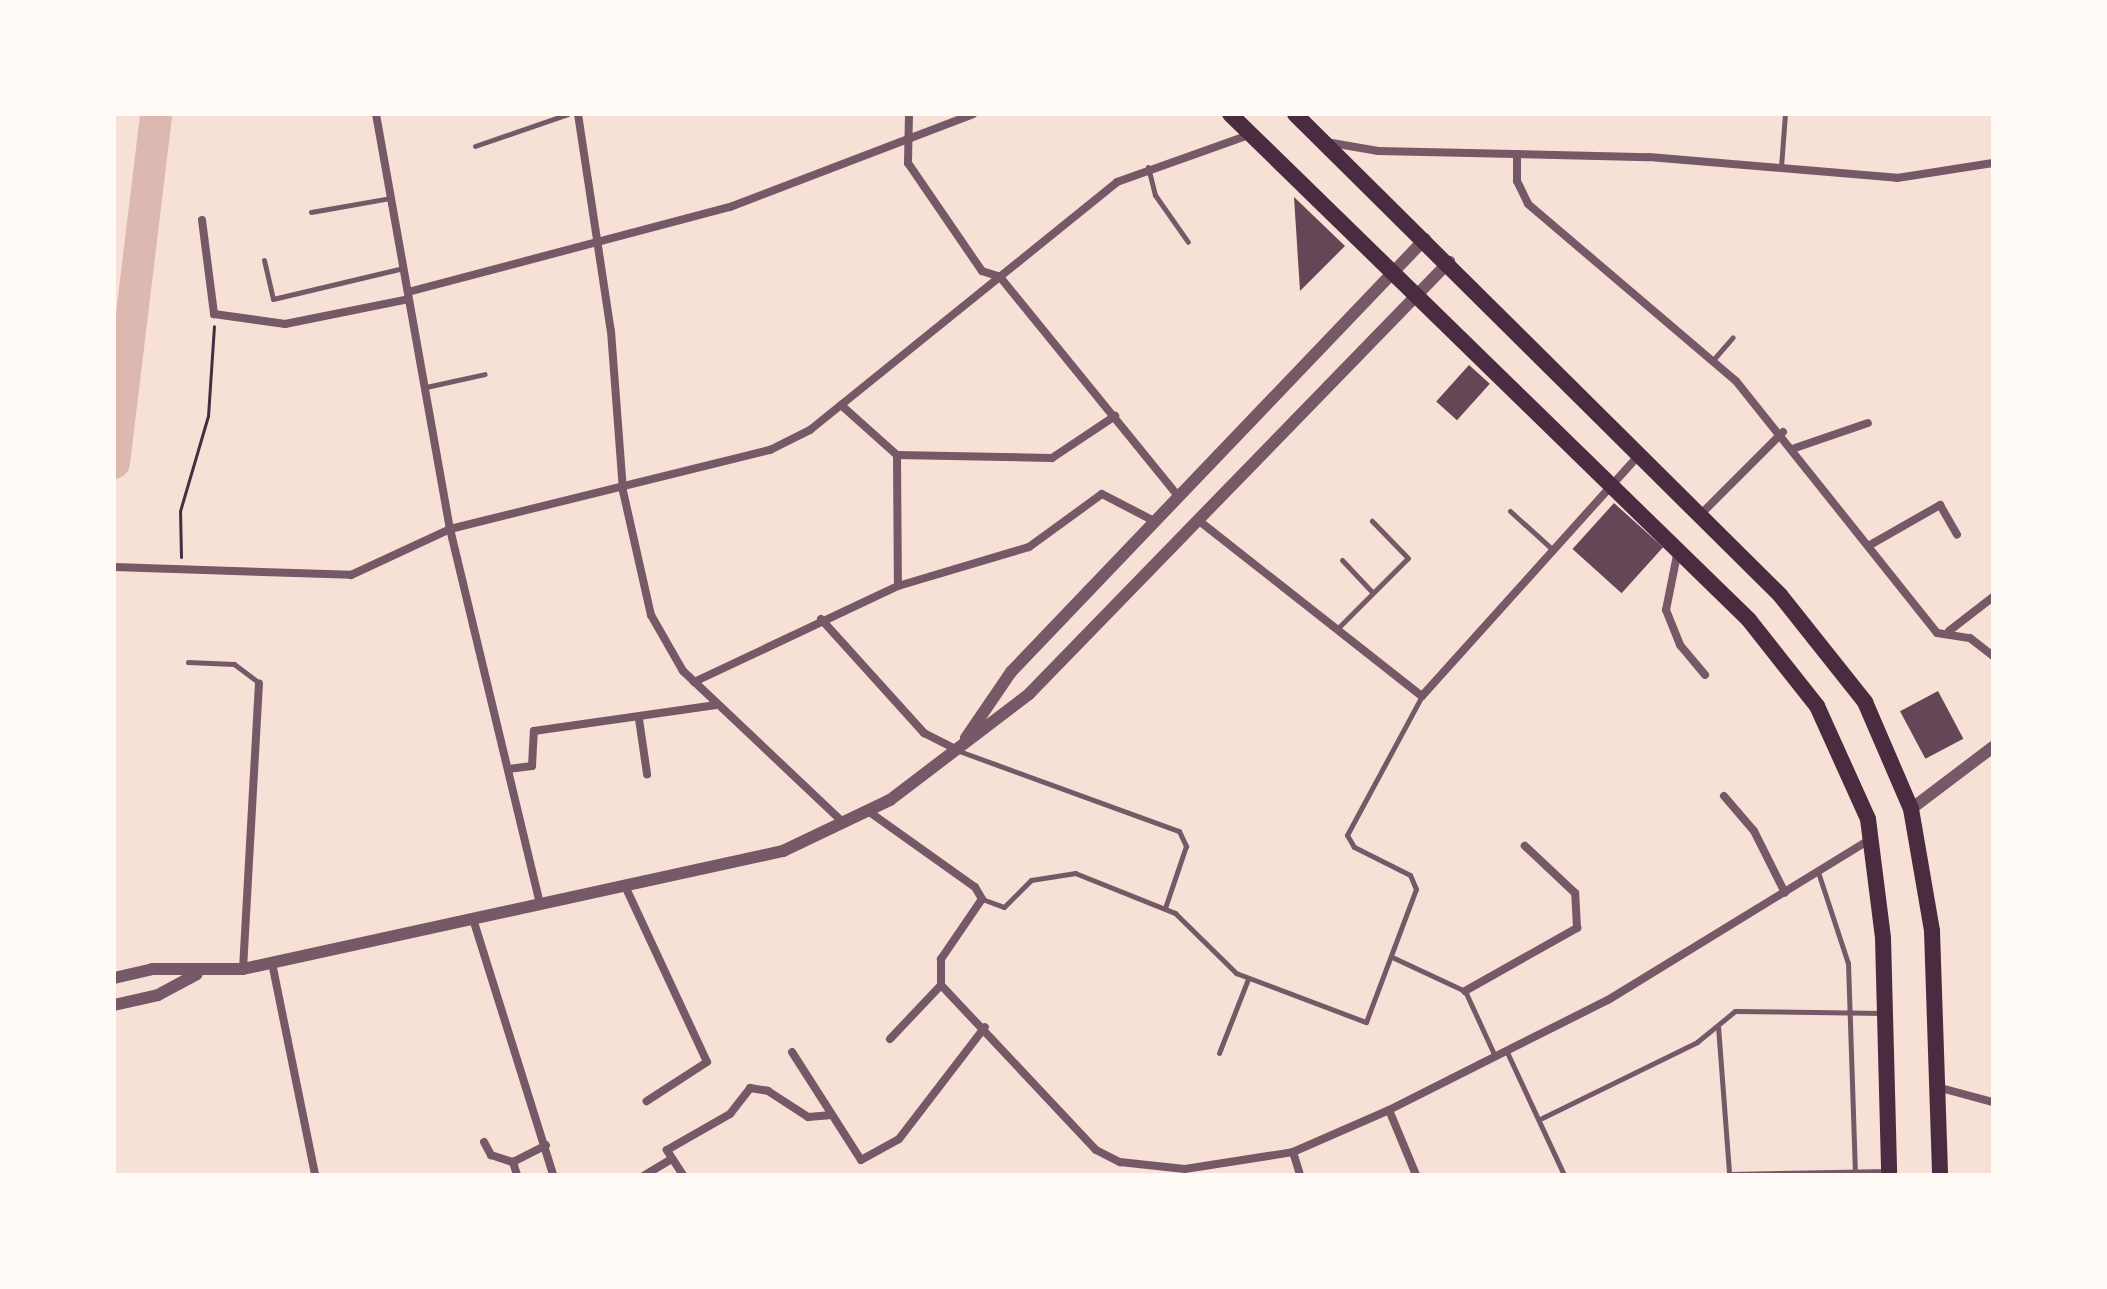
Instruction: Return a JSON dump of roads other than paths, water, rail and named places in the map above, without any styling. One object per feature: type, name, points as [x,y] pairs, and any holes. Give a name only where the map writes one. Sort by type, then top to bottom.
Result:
[{"type":"main road","points":[[1230,114],[1749,620],[1817,706],[1870,840],[1885,1013],[1889,1173]]},
{"type":"main road","points":[[1295,114],[1449,262],[1780,595],[1865,702],[1911,809],[1932,931],[1940,1175]]},
{"type":"street","points":[[376,114],[450,529],[540,905]]},
{"type":"street","points":[[578,114],[598,238],[623,491],[651,615],[694,682],[844,823]]},
{"type":"street","points":[[909,114],[908,163],[982,271],[1000,277],[1178,496]]},
{"type":"street","points":[[202,220],[214,314],[285,324],[408,296],[598,238],[730,207],[910,141],[973,114]]},
{"type":"street","points":[[114,567],[351,575],[450,529],[623,491],[770,450],[841,405],[1117,182],[1148,167],[1250,134]]},
{"type":"street","points":[[1321,141],[1378,151],[1517,154],[1781,167],[1897,178],[1993,163]]},
{"type":"street","points":[[1517,154],[1517,181],[1528,204],[1713,360],[1783,432],[1937,633],[1949,631],[1993,597]]},
{"type":"street","points":[[958,751],[1011,672],[1425,239]]},
{"type":"street","points":[[114,978],[152,969],[197,974],[243,969],[540,905],[783,851],[868,811],[958,751],[1029,694],[1449,262]]},
{"type":"street","points":[[841,405],[897,455],[1052,458],[1115,416]]},
{"type":"street","points":[[1795,448],[1868,423]]},
{"type":"street","points":[[1701,514],[1783,432]]},
{"type":"street","points":[[1198,520],[1422,696],[1640,454]]},
{"type":"street","points":[[897,455],[898,586]]},
{"type":"street","points":[[694,682],[821,619],[898,586],[1029,547],[1102,494],[1154,521]]},
{"type":"street","points":[[1870,545],[1940,505],[1957,535]]},
{"type":"street","points":[[1678,550],[1666,610],[1705,675]]},
{"type":"street","points":[[821,619],[924,733],[958,751]]},
{"type":"street","points":[[1949,631],[1993,656]]},
{"type":"street","points":[[243,969],[259,683]]},
{"type":"street","points":[[508,769],[532,766],[534,731],[639,719],[716,705]]},
{"type":"street","points":[[639,719],[647,774]]},
{"type":"street","points":[[1911,809],[1993,747]]},
{"type":"street","points":[[1724,796],[1754,831],[1785,893]]},
{"type":"street","points":[[868,811],[982,899],[941,959],[941,985],[890,1039]]},
{"type":"street","points":[[941,985],[985,1027],[1096,1150],[1120,1162],[1211,1170],[1293,1152],[1389,1110],[1494,1054],[1608,1000],[1870,840]]},
{"type":"street","points":[[1465,991],[1577,928],[1575,893],[1525,846]]},
{"type":"street","points":[[625,886],[707,1062],[647,1101]]},
{"type":"street","points":[[473,919],[553,1175]]},
{"type":"street","points":[[272,963],[315,1175]]},
{"type":"street","points":[[114,1005],[158,995],[197,974]]},
{"type":"street","points":[[792,1052],[829,1115],[861,1160],[899,1139],[985,1027]]},
{"type":"street","points":[[1937,1087],[1993,1102]]},
{"type":"street","points":[[683,1175],[667,1150],[730,1114],[750,1088],[768,1091],[808,1117],[829,1115]]},
{"type":"street","points":[[1389,1110],[1416,1175]]},
{"type":"street","points":[[484,1142],[491,1155],[513,1162],[546,1145]]},
{"type":"street","points":[[1293,1152],[1300,1175]]},
{"type":"street","points":[[645,1175],[672,1159]]},
{"type":"street","points":[[513,1162],[517,1175]]},
{"type":"street","points":[[1120,1162],[1123,1175]]},
{"type":"lane","points":[[475,146],[568,114]]},
{"type":"lane","points":[[1781,167],[1785,114]]},
{"type":"lane","points":[[1148,167],[1155,195],[1188,242]]},
{"type":"lane","points":[[311,212],[391,198]]},
{"type":"lane","points":[[264,260],[273,299],[403,268]]},
{"type":"lane","points":[[1713,360],[1733,337]]},
{"type":"lane","points":[[425,387],[485,374]]},
{"type":"lane","points":[[1510,511],[1553,550]]},
{"type":"lane","points":[[1337,630],[1408,558],[1372,521]]},
{"type":"lane","points":[[1342,560],[1372,592]]},
{"type":"lane","points":[[188,662],[234,664],[259,683]]},
{"type":"lane","points":[[982,899],[1004,907],[1031,880],[1064,872],[1165,908],[1248,979],[1366,1022],[1416,889],[1410,875],[1354,847],[1347,835],[1422,696]]},
{"type":"lane","points":[[958,751],[1179,831],[1186,846],[1165,908]]},
{"type":"lane","points":[[1818,872],[1842,931],[1855,1172]]},
{"type":"lane","points":[[1392,957],[1465,991],[1494,1054]]},
{"type":"lane","points":[[1219,1053],[1248,979]]},
{"type":"lane","points":[[1542,1118],[1718,1025],[1735,1011],[1885,1013]]},
{"type":"lane","points":[[1718,1025],[1729,1174],[1889,1173]]},
{"type":"lane","points":[[1506,1049],[1542,1118],[1564,1175]]},
{"type":"waterway","points":[[114,463],[156,114]]}]
